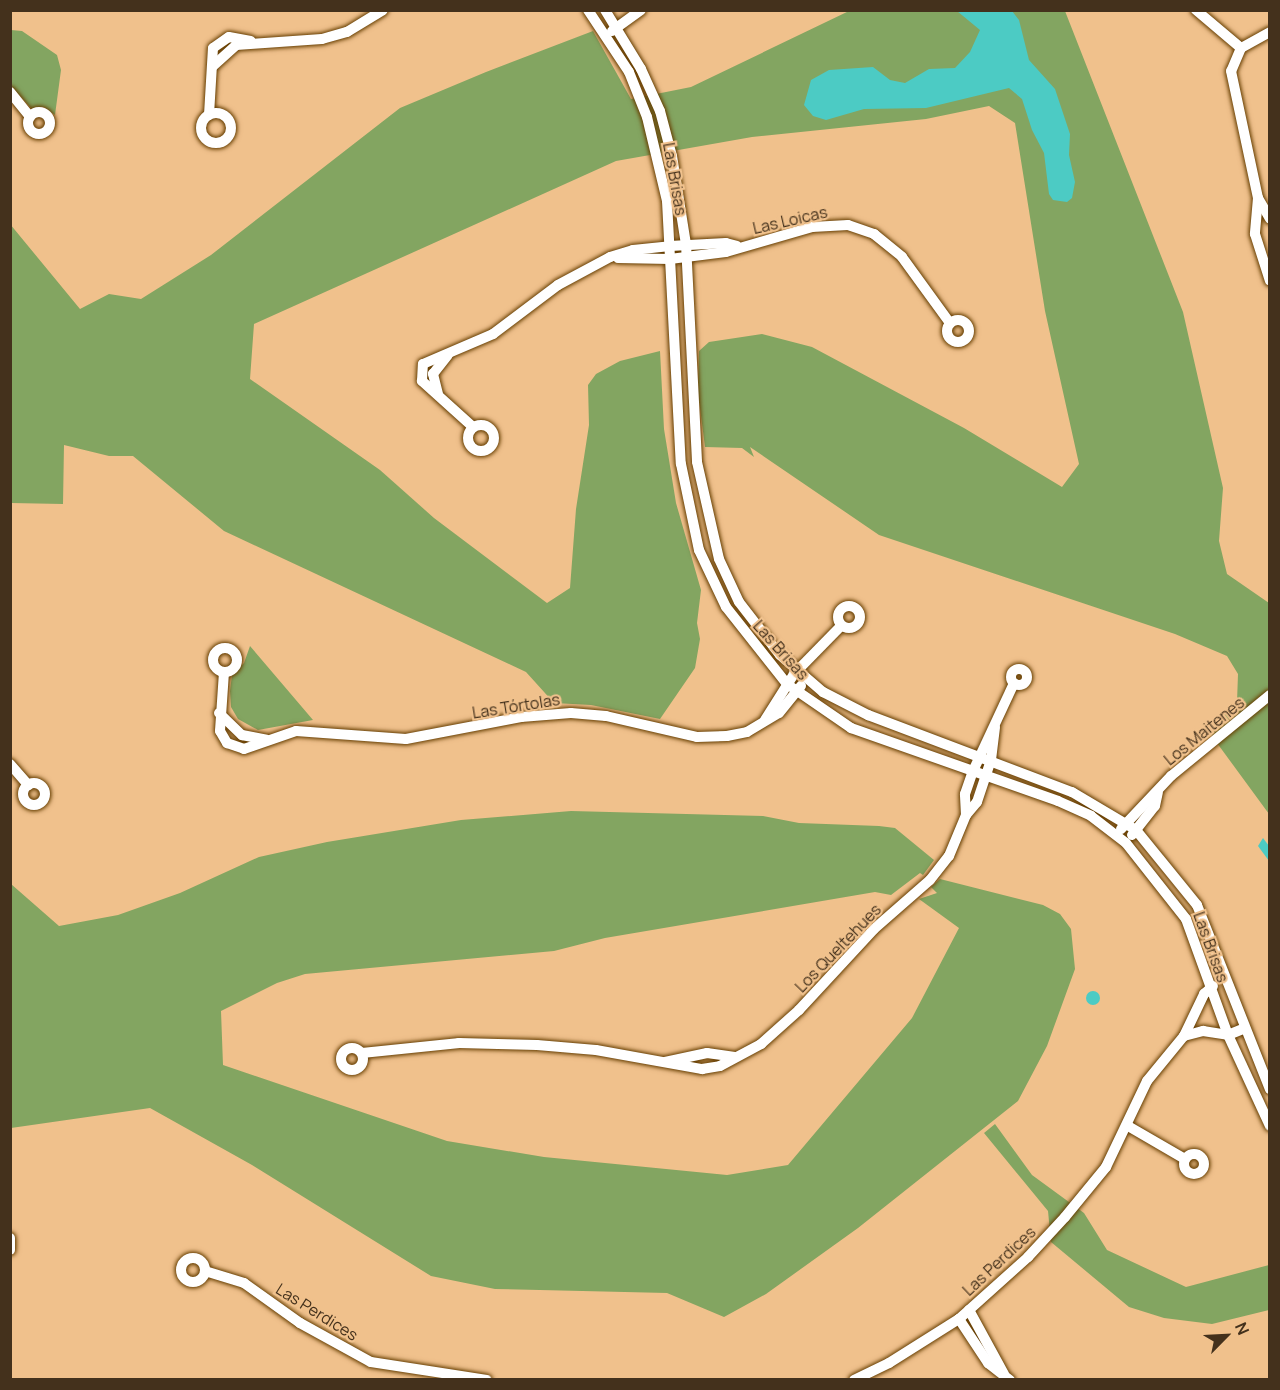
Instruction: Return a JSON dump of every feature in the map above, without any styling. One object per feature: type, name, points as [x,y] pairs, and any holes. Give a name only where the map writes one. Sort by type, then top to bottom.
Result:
[{"type":"street","points":[[209,115],[213,66],[236,45],[253,42],[322,39],[347,32],[383,10]]},
{"type":"street","name":"Las Brisas","points":[[588,10],[628,72],[647,117],[667,201],[681,464],[699,550],[713,582],[747,637],[787,684],[851,728],[986,775],[1091,816],[1126,843],[1186,919],[1228,1035],[1269,1126]]},
{"type":"street","points":[[606,35],[641,10]]},
{"type":"street","points":[[1196,10],[1241,48]]},
{"type":"street","points":[[597,21],[609,12]]},
{"type":"street","name":"Las Brisas","points":[[609,12],[641,69],[663,122],[686,244],[697,462],[719,559],[739,602],[762,635],[801,674],[868,715],[979,755],[1094,802],[1136,830],[1197,905],[1243,1029],[1269,1089]]},
{"type":"street","points":[[1269,32],[1241,48],[1231,71],[1258,198],[1269,219]]},
{"type":"street","points":[[10,92],[30,117]]},
{"type":"street","points":[[1258,198],[1255,234],[1269,281]]},
{"type":"street","name":"Las Loicas","points":[[610,257],[687,258],[726,252],[737,246],[812,227],[858,227],[874,234],[902,257],[951,323]]},
{"type":"street","name":"Las Loicas","points":[[473,427],[438,394],[434,374],[450,353],[493,334],[558,285],[610,257],[633,250],[686,244],[726,243],[737,246]]},
{"type":"street","points":[[681,464],[697,462]]},
{"type":"street","name":"Las Tórtolas","points":[[765,720],[787,684],[801,674],[841,626]]},
{"type":"street","name":"Las Tórtolas","points":[[224,672],[219,713],[242,735],[267,740],[308,730],[375,739],[415,739],[556,714],[606,716],[697,736],[734,735],[779,713],[797,691],[801,674]]},
{"type":"street","name":"Los Queltehues","points":[[966,815],[966,794],[973,771],[995,727],[1005,697],[1014,683]]},
{"type":"street","name":"Los Maitenes","points":[[1117,835],[1125,822],[1269,695]]},
{"type":"street","name":"Los Queltehues","points":[[362,1053],[418,1046],[508,1044],[586,1049],[702,1069],[720,1066],[761,1044],[785,1024],[853,949],[930,880],[953,849],[966,815],[976,801],[991,760],[995,727]]},
{"type":"street","points":[[10,764],[28,785]]},
{"type":"street","name":"Los Maitenes","points":[[1126,843],[1155,806],[1158,792]]},
{"type":"street","points":[[1210,987],[1225,981]]},
{"type":"street","name":"Las Perdices","points":[[854,1380],[889,1363],[959,1319],[1028,1257],[1074,1207],[1106,1167],[1128,1126],[1147,1081],[1184,1036],[1210,987]]},
{"type":"street","points":[[1184,1036],[1203,1031],[1228,1035],[1243,1029]]},
{"type":"street","points":[[1128,1126],[1185,1159]]},
{"type":"street","points":[[10,1238],[10,1250]]},
{"type":"street","name":"Las Perdices","points":[[205,1270],[244,1283],[300,1323],[371,1362],[487,1380]]},
{"type":"street","points":[[969,1310],[1007,1377]]},
{"type":"street","points":[[959,1319],[987,1364],[1007,1377]]},
{"type":"green space","points":[[849,11],[1065,11],[1183,312],[1223,488],[1219,541],[1227,574],[1269,603],[1269,814],[1206,728],[1237,702],[1238,674],[1227,656],[1175,634],[879,535],[750,447],[754,457],[742,448],[705,447],[698,392],[699,351],[709,342],[762,334],[812,347],[964,428],[1062,487],[1079,464],[1045,311],[1015,123],[989,106],[926,119],[752,137],[616,161],[254,324],[250,379],[380,470],[434,518],[547,603],[570,588],[576,509],[589,425],[588,385],[596,374],[620,361],[660,351],[664,429],[676,503],[701,590],[697,623],[700,639],[695,668],[660,719],[591,705],[554,703],[526,672],[224,531],[133,456],[109,456],[64,445],[63,504],[11,503],[10,224],[80,309],[109,294],[141,299],[211,255],[400,108],[486,72],[593,31],[631,99],[691,87]]},
{"type":"green space","points":[[11,30],[22,31],[57,55],[61,70],[55,115],[44,107],[33,110],[11,86]]},
{"type":"green space","points":[[250,646],[313,720],[258,730],[238,719],[231,707],[232,675],[244,663]]},
{"type":"green space","points":[[571,811],[763,816],[799,823],[895,828],[934,860],[923,875],[920,873],[891,895],[875,892],[605,938],[554,951],[305,974],[277,983],[221,1011],[223,1065],[447,1141],[544,1157],[727,1175],[788,1165],[912,1018],[959,928],[919,899],[937,893],[931,887],[940,879],[1043,905],[1060,914],[1071,929],[1075,969],[1047,1046],[1018,1101],[858,1228],[766,1294],[724,1317],[667,1293],[495,1289],[431,1276],[252,1165],[150,1108],[11,1128],[11,884],[59,926],[118,915],[180,893],[259,857],[327,842],[461,820]]},
{"type":"green space","points":[[995,1124],[1032,1175],[1084,1213],[1107,1250],[1186,1287],[1269,1265],[1269,1310],[1212,1324],[1164,1318],[1129,1307],[1051,1242],[1048,1211],[984,1133]]},
{"type":"water","points":[[957,11],[1012,11],[1019,20],[1029,60],[1055,89],[1070,134],[1069,155],[1075,182],[1072,198],[1067,202],[1053,200],[1049,194],[1044,153],[1032,130],[1022,99],[1009,88],[926,108],[864,109],[826,120],[813,116],[804,105],[811,80],[829,70],[873,67],[890,80],[905,83],[929,69],[955,68],[970,52],[980,30]]},
{"type":"water","points":[[1263,838],[1269,846],[1269,861],[1258,846]]},
{"type":"water","points":[[1090,991],[1096,991],[1100,998],[1096,1005],[1090,1005],[1086,1001],[1086,995]]}]
